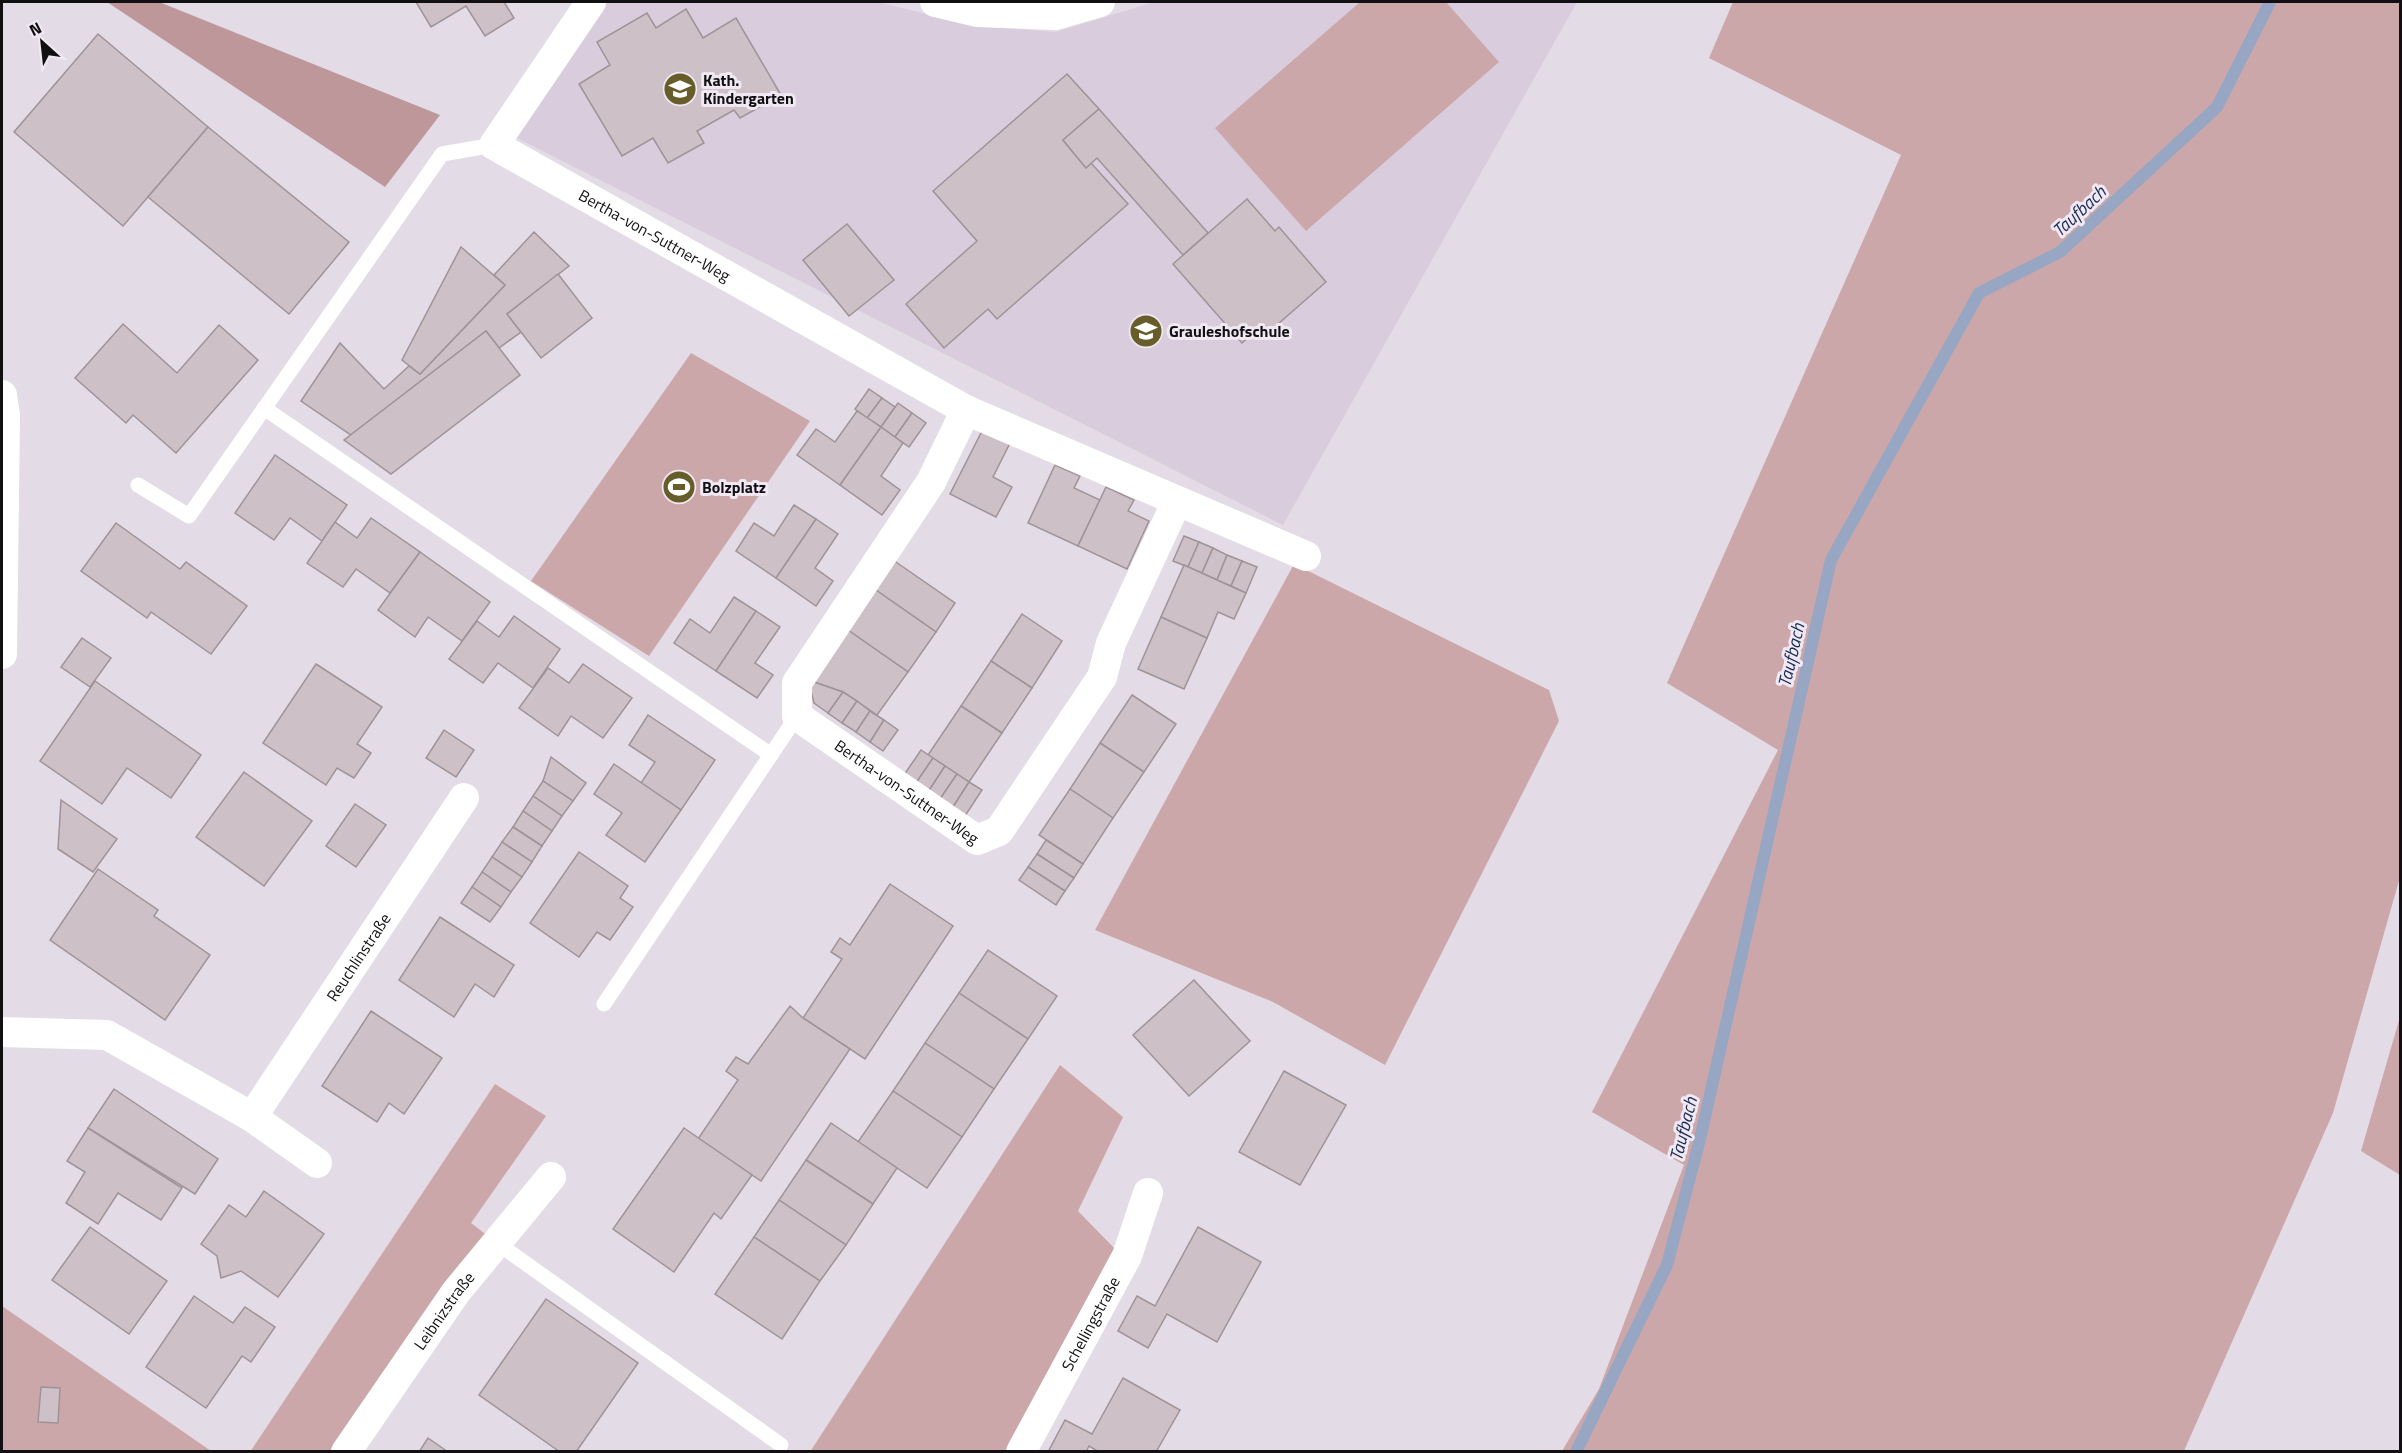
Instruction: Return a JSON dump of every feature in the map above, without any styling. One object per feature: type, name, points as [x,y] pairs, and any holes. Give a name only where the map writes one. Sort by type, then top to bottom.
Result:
[{"type":"street","points":[[494,145],[591,2]]},
{"type":"street","points":[[935,2],[977,12],[1055,15],[1100,2]]},
{"type":"street","name":"Bertha-von-Suttner-Weg","points":[[494,145],[966,410],[1306,556]]},
{"type":"street","points":[[2,395],[5,416],[2,654]]},
{"type":"street","points":[[797,716],[797,682],[931,482],[966,410]]},
{"type":"street","name":"Bertha-von-Suttner-Weg","points":[[797,716],[977,840],[999,831],[1102,677],[1111,643],[1177,501]]},
{"type":"street","name":"Reuchlinstraße","points":[[252,1117],[464,798]]},
{"type":"street","points":[[2,1032],[107,1035],[252,1117],[317,1163]]},
{"type":"street","name":"Leibnizstraße","points":[[346,1452],[456,1292],[550,1177]]},
{"type":"street","name":"Schellingstraße","points":[[1021,1452],[1127,1256],[1148,1193]]},
{"type":"lane","points":[[138,485],[189,516],[442,154],[494,145]]},
{"type":"lane","points":[[264,408],[771,755]]},
{"type":"lane","points":[[604,1004],[797,716]]},
{"type":"lane","points":[[497,1243],[781,1445]]},
{"type":"shaded area","points":[[107,2],[159,2],[440,115],[385,187]]},
{"type":"shaded area","name":"Grauleshofschule","points":[[608,2],[877,2],[975,26],[1056,32],[1154,2],[1577,2],[1283,525],[515,137]]},
{"type":"shaded area","points":[[1360,2],[1446,2],[1499,62],[1306,231],[1215,128]]},
{"type":"shaded area","points":[[1733,2],[2400,2],[2400,877],[2333,1113],[2184,1451],[1562,1451],[1599,1389],[1684,1165],[1592,1112],[1778,750],[1667,683],[1901,155],[1709,58]]},
{"type":"shaded area","points":[[691,353],[810,421],[649,656],[531,581]]},
{"type":"shaded area","points":[[1294,564],[1549,690],[1559,721],[1385,1065],[1273,1002],[1095,930]]},
{"type":"shaded area","points":[[2400,1017],[2400,1175],[2361,1151]]},
{"type":"shaded area","points":[[1060,1065],[1123,1117],[1078,1211],[1118,1252],[1008,1451],[810,1452]]},
{"type":"shaded area","points":[[495,1084],[546,1116],[471,1223],[497,1243],[346,1451],[250,1452]]},
{"type":"shaded area","points":[[2,1306],[211,1451],[2,1451]]},
{"type":"building","points":[[416,2],[504,2],[514,18],[485,36],[466,6],[431,27]]},
{"type":"building","name":"Kath. Kindergarten","points":[[686,9],[703,38],[736,18],[781,95],[740,118],[734,110],[697,131],[704,143],[668,163],[653,138],[622,156],[579,84],[610,65],[597,42],[647,13],[656,28]]},
{"type":"building","points":[[98,34],[208,127],[123,226],[14,132]]},
{"type":"building","points":[[1067,74],[1099,109],[1063,140],[1086,168],[1091,163],[1128,204],[997,319],[988,309],[944,348],[906,304],[977,241],[933,191]]},
{"type":"building","points":[[1099,109],[1208,233],[1183,255],[1097,158],[1086,168],[1063,140]]},
{"type":"building","points":[[208,127],[349,242],[289,314],[148,197]]},
{"type":"building","points":[[1247,199],[1275,231],[1279,227],[1326,282],[1270,331],[1264,324],[1242,343],[1173,264]]},
{"type":"building","points":[[847,224],[894,280],[849,316],[803,260]]},
{"type":"building","points":[[534,232],[569,266],[507,314],[521,332],[499,348],[486,331],[351,435],[301,401],[340,343],[384,389],[409,366],[420,374],[505,285],[494,275]]},
{"type":"building","points":[[461,247],[505,285],[420,374],[402,360]]},
{"type":"building","points":[[558,274],[592,318],[541,358],[507,314]]},
{"type":"building","points":[[123,324],[177,373],[219,325],[258,360],[176,453],[133,415],[126,423],[75,378]]},
{"type":"building","points":[[486,331],[520,375],[391,474],[344,440]]},
{"type":"building","points":[[869,389],[882,398],[867,418],[855,409]]},
{"type":"building","points":[[882,398],[895,407],[881,427],[867,418]]},
{"type":"building","points":[[898,403],[912,413],[895,437],[881,427]]},
{"type":"building","points":[[857,411],[881,427],[840,485],[797,455],[816,429],[835,442]]},
{"type":"building","points":[[912,413],[926,423],[909,447],[895,437]]},
{"type":"building","points":[[881,427],[903,443],[881,476],[900,490],[882,515],[840,485]]},
{"type":"building","points":[[983,429],[1010,443],[993,477],[1012,487],[996,517],[950,494]]},
{"type":"building","points":[[275,455],[347,505],[322,541],[290,518],[274,540],[235,513]]},
{"type":"building","points":[[1055,465],[1080,476],[1074,488],[1100,500],[1078,546],[1028,523]]},
{"type":"building","points":[[1106,487],[1134,500],[1128,511],[1149,521],[1127,569],[1078,546]]},
{"type":"building","points":[[794,505],[816,519],[776,578],[736,551],[754,523],[774,536]]},
{"type":"building","points":[[371,518],[420,552],[390,593],[356,569],[343,587],[307,563],[335,522],[357,538]]},
{"type":"building","points":[[816,519],[838,534],[815,568],[833,581],[816,606],[776,578]]},
{"type":"building","points":[[116,523],[180,569],[186,562],[247,606],[211,654],[151,612],[147,618],[81,571]]},
{"type":"building","points":[[1184,536],[1199,542],[1188,567],[1173,561]]},
{"type":"building","points":[[1199,542],[1213,548],[1202,573],[1188,567]]},
{"type":"building","points":[[1213,548],[1227,555],[1217,580],[1202,573]]},
{"type":"building","points":[[420,552],[490,602],[462,641],[428,617],[415,637],[378,610]]},
{"type":"building","points":[[1227,555],[1242,561],[1231,586],[1217,580]]},
{"type":"building","points":[[893,560],[955,603],[936,632],[873,588]]},
{"type":"building","points":[[1242,561],[1257,567],[1246,593],[1231,586]]},
{"type":"building","points":[[1184,565],[1246,593],[1234,619],[1218,612],[1207,638],[1161,617]]},
{"type":"building","points":[[873,588],[936,632],[908,672],[845,628]]},
{"type":"building","points":[[734,597],[756,611],[716,671],[674,643],[690,619],[710,633]]},
{"type":"building","points":[[756,611],[780,627],[755,663],[773,675],[757,698],[716,671]]},
{"type":"building","points":[[1022,614],[1062,641],[1032,688],[991,661]]},
{"type":"building","points":[[514,616],[560,649],[533,688],[498,663],[483,683],[449,659],[477,621],[499,637]]},
{"type":"building","points":[[1161,617],[1207,638],[1184,689],[1138,669]]},
{"type":"building","points":[[845,628],[908,672],[877,715],[843,692],[808,680]]},
{"type":"building","points":[[82,638],[111,658],[90,687],[61,667]]},
{"type":"building","points":[[991,661],[1032,688],[1002,733],[961,706]]},
{"type":"building","points":[[316,664],[382,707],[357,744],[371,753],[354,778],[337,768],[326,785],[263,743]]},
{"type":"building","points":[[583,664],[632,698],[603,738],[571,716],[558,736],[519,708],[548,668],[569,683]]},
{"type":"building","points":[[808,680],[843,692],[828,713],[814,703]]},
{"type":"building","points":[[95,681],[201,755],[171,798],[127,768],[102,804],[40,761]]},
{"type":"building","points":[[843,692],[857,701],[842,723],[828,713]]},
{"type":"building","points":[[1132,695],[1176,724],[1144,772],[1100,743]]},
{"type":"building","points":[[857,701],[870,711],[856,732],[842,723]]},
{"type":"building","points":[[961,706],[1002,733],[969,782],[928,755]]},
{"type":"building","points":[[870,711],[884,720],[870,742],[856,732]]},
{"type":"building","points":[[648,715],[715,760],[681,810],[641,783],[655,762],[629,745]]},
{"type":"building","points":[[884,720],[898,730],[883,751],[870,742]]},
{"type":"building","points":[[444,730],[474,750],[456,777],[426,758]]},
{"type":"building","points":[[1100,743],[1144,772],[1113,818],[1070,789]]},
{"type":"building","points":[[921,750],[933,758],[916,783],[904,775]]},
{"type":"building","points":[[551,757],[586,783],[573,801],[543,781]]},
{"type":"building","points":[[933,758],[945,766],[928,792],[916,783]]},
{"type":"building","points":[[614,764],[681,810],[645,862],[606,835],[622,813],[594,794]]},
{"type":"building","points":[[945,766],[957,774],[940,799],[928,792]]},
{"type":"building","points":[[244,772],[312,821],[264,886],[196,837]]},
{"type":"building","points":[[957,774],[969,782],[953,807],[940,799]]},
{"type":"building","points":[[543,781],[573,801],[562,816],[533,796]]},
{"type":"building","points":[[969,782],[982,790],[965,816],[953,807]]},
{"type":"building","points":[[1070,789],[1113,818],[1083,864],[1039,835]]},
{"type":"building","points":[[533,796],[562,816],[552,831],[523,811]]},
{"type":"building","points":[[61,800],[117,839],[93,872],[58,849]]},
{"type":"building","points":[[355,804],[386,825],[356,867],[326,846]]},
{"type":"building","points":[[523,811],[552,831],[542,846],[513,827]]},
{"type":"building","points":[[513,827],[542,846],[532,862],[502,842]]},
{"type":"building","points":[[1046,840],[1083,864],[1074,878],[1037,854]]},
{"type":"building","points":[[502,842],[532,862],[522,877],[492,857]]},
{"type":"building","points":[[579,852],[628,886],[620,898],[633,907],[610,940],[597,932],[579,957],[530,923]]},
{"type":"building","points":[[1037,854],[1074,878],[1065,891],[1028,867]]},
{"type":"building","points":[[492,857],[522,877],[511,892],[482,872]]},
{"type":"building","points":[[1028,867],[1065,891],[1056,905],[1019,880]]},
{"type":"building","points":[[98,869],[158,910],[154,916],[210,955],[165,1020],[50,940]]},
{"type":"building","points":[[482,872],[511,892],[501,907],[472,887]]},
{"type":"building","points":[[890,884],[953,926],[865,1059],[803,1018],[842,959],[831,952],[840,938],[850,945]]},
{"type":"building","points":[[472,887],[501,907],[490,922],[461,903]]},
{"type":"building","points":[[440,917],[514,965],[494,997],[475,984],[454,1017],[399,980]]},
{"type":"building","points":[[988,950],[1057,996],[1028,1039],[959,993]]},
{"type":"building","points":[[1194,980],[1250,1041],[1189,1096],[1133,1035]]},
{"type":"building","points":[[959,993],[1028,1039],[994,1089],[925,1043]]},
{"type":"building","points":[[790,1006],[803,1018],[850,1049],[761,1181],[698,1139],[738,1080],[726,1071],[736,1057],[748,1064]]},
{"type":"building","points":[[371,1011],[442,1058],[404,1114],[389,1103],[377,1122],[322,1086]]},
{"type":"building","points":[[925,1043],[994,1089],[962,1137],[893,1091]]},
{"type":"building","points":[[1284,1071],[1346,1105],[1300,1185],[1239,1152]]},
{"type":"building","points":[[114,1089],[218,1159],[195,1194],[88,1128]]},
{"type":"building","points":[[893,1091],[962,1137],[927,1188],[858,1142]]},
{"type":"building","points":[[831,1123],[897,1168],[873,1204],[806,1160]]},
{"type":"building","points":[[88,1128],[182,1188],[161,1220],[118,1193],[98,1224],[66,1203],[85,1172],[67,1161]]},
{"type":"building","points":[[684,1128],[752,1175],[721,1219],[714,1213],[674,1272],[613,1229]]},
{"type":"building","points":[[806,1160],[873,1204],[846,1245],[779,1200]]},
{"type":"building","points":[[264,1191],[324,1234],[278,1297],[241,1271],[221,1278],[217,1256],[201,1244],[229,1205],[246,1217]]},
{"type":"building","points":[[779,1200],[846,1245],[820,1281],[754,1237]]},
{"type":"building","points":[[90,1227],[167,1281],[129,1334],[52,1280]]},
{"type":"building","points":[[1198,1227],[1261,1262],[1217,1342],[1167,1314],[1148,1348],[1118,1331],[1137,1296],[1155,1306]]},
{"type":"building","points":[[754,1237],[820,1281],[782,1339],[715,1294]]},
{"type":"building","points":[[194,1296],[233,1323],[245,1307],[275,1327],[251,1362],[242,1356],[206,1408],[146,1367]]},
{"type":"building","points":[[546,1299],[638,1363],[576,1452],[560,1452],[479,1395]]},
{"type":"building","points":[[1123,1378],[1180,1410],[1156,1452],[1099,1452],[1089,1446],[1086,1452],[1048,1452],[1065,1420],[1092,1434]]},
{"type":"building","points":[[41,1387],[60,1388],[58,1423],[38,1422]]},
{"type":"building","points":[[428,1438],[448,1452],[419,1452]]},
{"type":"waterway","name":"Taufbach","points":[[1576,1452],[1667,1265],[1700,1139],[1831,560],[1979,293],[2060,252],[2217,107],[2270,2]]},
{"type":"place","name":"Kath. Kindergarten","points":[[680,89]]},
{"type":"place","name":"Grauleshofschule","points":[[1146,331]]},
{"type":"place","name":"Bolzplatz","points":[[679,487]]}]
